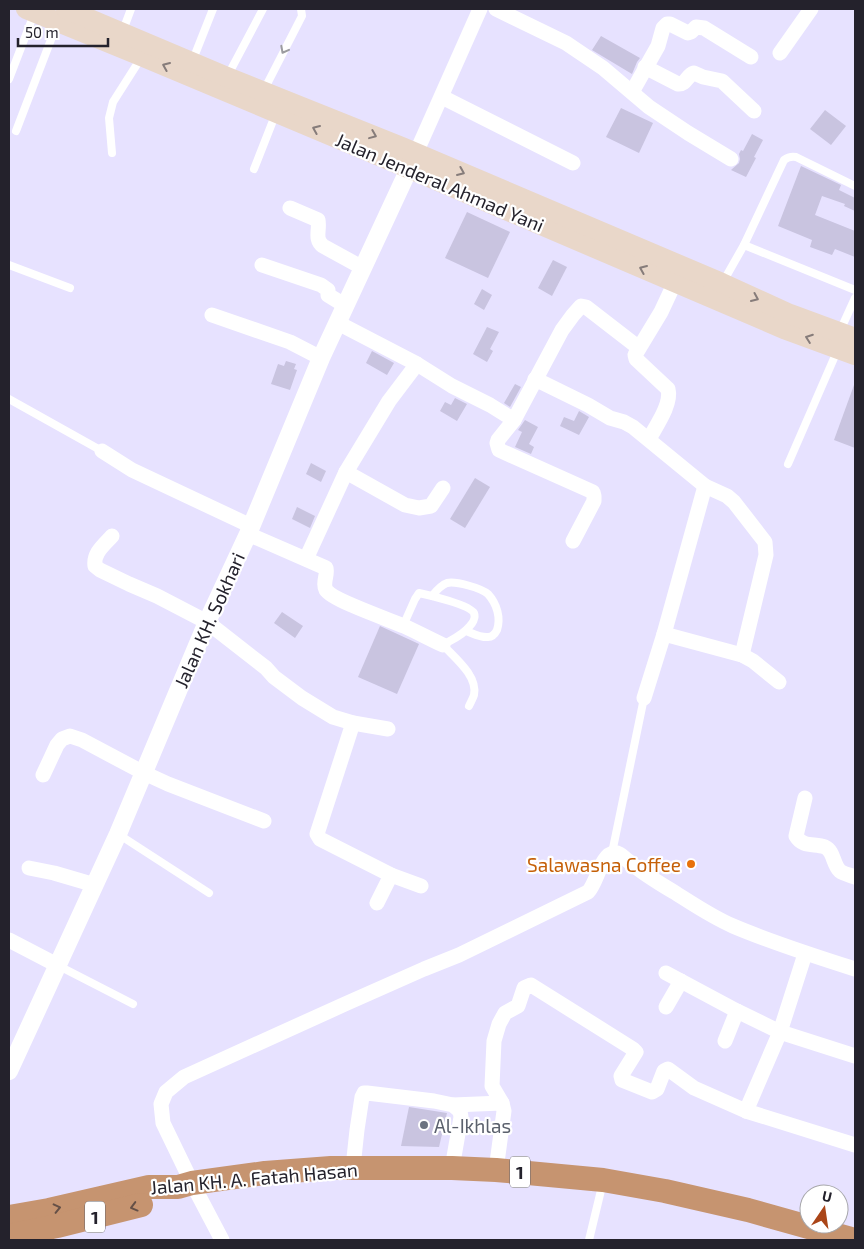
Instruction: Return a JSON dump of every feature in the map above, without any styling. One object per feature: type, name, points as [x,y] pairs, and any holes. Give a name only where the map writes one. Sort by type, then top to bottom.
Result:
[{"type":"highway","name":"Jalan KH. A. Fatah Hasan","points":[[11,1232],[49,1210],[149,1187],[185,1185],[265,1173],[354,1167],[496,1170],[603,1180],[665,1191],[748,1210],[849,1239]]},
{"type":"main road","name":"Jalan Jenderal Ahmad Yani","points":[[30,10],[62,15],[120,39],[192,62],[263,91],[675,282],[847,344]]},
{"type":"main road","name":"Jalan Jenderal Ahmad Yani","points":[[120,39],[141,56],[276,113],[412,161],[722,283],[787,322]]},
{"type":"street","points":[[412,161],[480,9]]},
{"type":"street","points":[[496,9],[566,43],[604,68],[664,118],[731,158]]},
{"type":"street","points":[[780,53],[811,9]]},
{"type":"street","points":[[632,92],[658,46],[663,28],[667,24],[688,33],[696,27],[700,27],[751,57]]},
{"type":"street","points":[[645,67],[681,84],[694,73],[722,81],[754,111]]},
{"type":"street","points":[[442,97],[573,163]]},
{"type":"street","name":"Jalan KH. Sokhari","points":[[9,1071],[118,834],[321,358],[412,161]]},
{"type":"street","points":[[290,208],[318,220],[317,233],[320,244],[364,268]]},
{"type":"street","points":[[262,265],[321,285],[328,290],[330,297],[346,306]]},
{"type":"street","points":[[649,439],[668,403],[670,394],[668,389],[636,359],[635,355],[661,312],[675,282]]},
{"type":"street","points":[[573,541],[594,502],[593,492],[499,450],[498,440],[514,420],[562,330],[582,306],[586,307],[639,348]]},
{"type":"street","points":[[212,315],[290,342],[321,358]]},
{"type":"street","points":[[338,323],[417,364],[452,386],[490,405],[514,420]]},
{"type":"street","points":[[306,559],[346,472],[390,401],[417,364]]},
{"type":"street","points":[[535,379],[610,418],[624,422],[649,439],[705,486],[727,496],[734,502],[765,542],[766,555],[742,655]]},
{"type":"street","points":[[102,451],[132,470],[249,530],[274,546],[326,568],[326,591],[337,599],[403,626],[443,645]]},
{"type":"street","points":[[346,472],[405,505],[419,508],[431,506],[443,488]]},
{"type":"street","points":[[644,698],[664,634],[705,486]]},
{"type":"street","points":[[112,536],[97,553],[94,561],[95,566],[100,570],[157,596],[207,622],[266,668],[274,677],[302,698],[333,717],[353,723],[388,729]]},
{"type":"street","points":[[664,634],[742,655],[753,661],[779,682]]},
{"type":"street","points":[[353,723],[317,834],[320,839],[391,875],[421,886]]},
{"type":"street","points":[[43,775],[62,739],[70,736],[82,740],[168,784],[264,820]]},
{"type":"street","points":[[805,798],[796,836],[802,843],[826,847],[830,850],[837,867],[843,873],[855,877]]},
{"type":"street","points":[[222,1240],[185,1185],[164,1123],[160,1104],[166,1092],[184,1077],[424,968],[459,955],[588,892],[594,884],[603,861],[612,853],[618,853],[643,873],[694,905],[732,925],[805,954],[855,968]]},
{"type":"street","points":[[30,868],[94,885]]},
{"type":"street","points":[[377,903],[391,875]]},
{"type":"street","points":[[9,940],[57,965]]},
{"type":"street","points":[[746,1112],[780,1032],[805,954]]},
{"type":"street","points":[[666,973],[780,1032],[855,1056]]},
{"type":"street","points":[[666,1007],[681,981]]},
{"type":"street","points":[[496,1170],[504,1111],[502,1103],[492,1086],[494,1041],[499,1024],[505,1013],[518,1006],[524,988],[531,986],[636,1052],[621,1076],[622,1080],[652,1092],[657,1089],[664,1071],[668,1070],[694,1088],[746,1112],[855,1145]]},
{"type":"street","points":[[725,1041],[737,1011]]},
{"type":"street","points":[[354,1167],[357,1130],[364,1093],[453,1105],[502,1103]]},
{"type":"street","points":[[452,1168],[461,1117],[460,1111],[453,1105]]},
{"type":"lane","points":[[120,39],[131,9]]},
{"type":"lane","points":[[192,62],[213,9]]},
{"type":"lane","points":[[227,77],[263,9]]},
{"type":"lane","points":[[263,91],[302,16],[301,9]]},
{"type":"lane","points":[[9,79],[30,10]]},
{"type":"lane","points":[[16,131],[62,15]]},
{"type":"lane","points":[[112,154],[108,118],[113,102],[141,56]]},
{"type":"lane","points":[[254,169],[276,113]]},
{"type":"lane","points":[[722,283],[744,245],[784,160],[792,156],[796,157],[855,186]]},
{"type":"lane","points":[[744,245],[855,290]]},
{"type":"lane","points":[[9,265],[70,288]]},
{"type":"lane","points":[[788,464],[847,344],[855,298]]},
{"type":"lane","points":[[9,398],[102,451]]},
{"type":"lane","points":[[432,596],[438,588],[447,583],[459,583],[488,594],[496,606],[498,614],[498,628],[495,634],[490,637],[466,631]]},
{"type":"lane","points":[[403,626],[419,593],[464,606],[473,611],[475,615],[474,620],[469,628],[443,645],[470,674],[474,684],[474,695],[469,706]]},
{"type":"lane","points":[[612,853],[644,698]]},
{"type":"lane","points":[[118,834],[209,893]]},
{"type":"lane","points":[[57,965],[133,1004]]},
{"type":"lane","points":[[589,1240],[603,1180]]},
{"type":"building","points":[[601,36],[640,58],[632,74],[592,50]]},
{"type":"building","points":[[621,108],[653,123],[639,153],[606,137]]},
{"type":"building","points":[[825,110],[846,126],[831,145],[810,129]]},
{"type":"building","points":[[752,134],[763,140],[746,177],[731,170],[739,163],[739,154],[741,150],[743,151]]},
{"type":"building","points":[[801,166],[841,185],[839,190],[855,198],[855,211],[844,206],[845,204],[822,196],[815,215],[855,231],[855,257],[835,249],[832,255],[810,247],[812,240],[778,226]]},
{"type":"building","points":[[467,212],[510,232],[488,278],[445,258]]},
{"type":"building","points":[[553,260],[567,267],[552,296],[538,288]]},
{"type":"building","points":[[482,289],[492,295],[484,310],[474,304]]},
{"type":"building","points":[[487,327],[499,332],[490,349],[493,351],[487,362],[473,354]]},
{"type":"building","points":[[372,351],[394,363],[387,375],[366,363]]},
{"type":"building","points":[[286,361],[296,364],[294,369],[297,370],[290,390],[271,384],[278,364],[284,366]]},
{"type":"building","points":[[515,384],[521,387],[510,407],[504,403]]},
{"type":"building","points":[[855,386],[855,448],[834,440]]},
{"type":"building","points":[[455,398],[467,404],[457,421],[440,411],[445,402],[451,405]]},
{"type":"building","points":[[579,411],[589,417],[579,435],[560,426],[564,417],[574,421]]},
{"type":"building","points":[[525,420],[538,427],[529,444],[534,447],[531,454],[515,447],[522,432],[518,430]]},
{"type":"building","points":[[311,463],[326,471],[321,482],[306,474]]},
{"type":"building","points":[[475,478],[490,487],[465,528],[450,519]]},
{"type":"building","points":[[297,507],[315,516],[310,528],[292,519]]},
{"type":"building","points":[[282,612],[303,626],[295,638],[274,623]]},
{"type":"building","points":[[380,626],[419,644],[397,694],[358,677]]},
{"type":"building","name":"Al-Ikhlas","points":[[409,1107],[447,1113],[439,1147],[401,1146]]},
{"type":"place","name":"Salawasna Coffee","points":[[691,864]]},
{"type":"place","name":"Al-Ikhlas","points":[[424,1125]]}]
